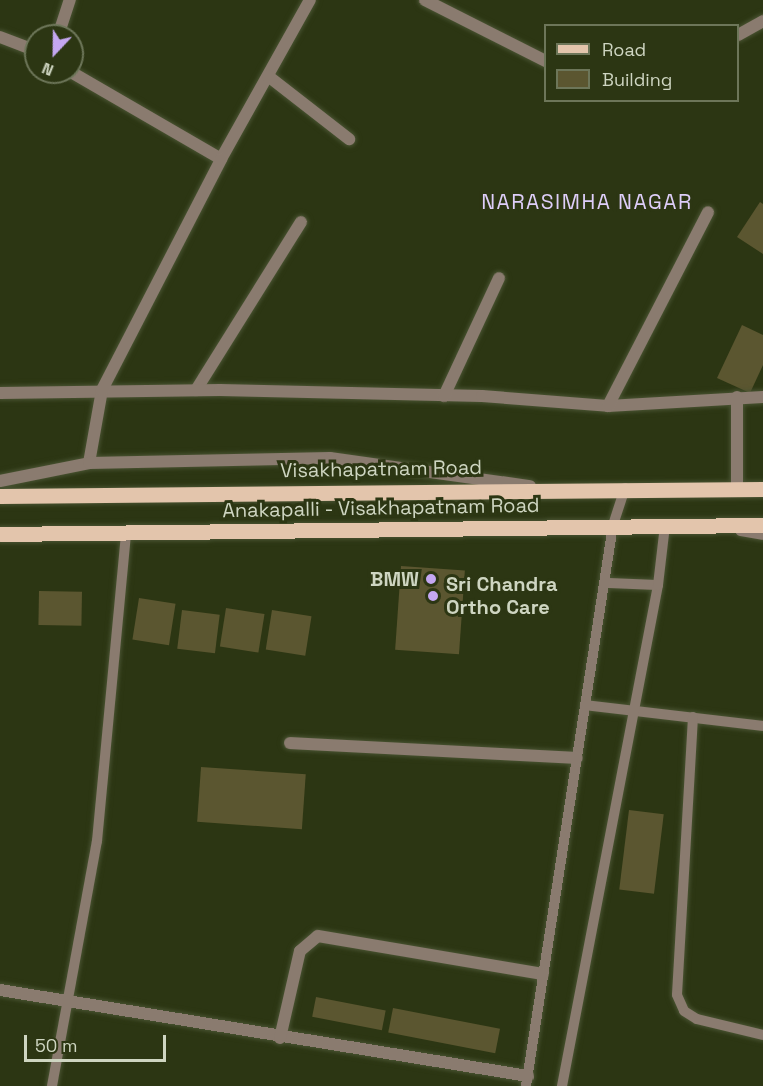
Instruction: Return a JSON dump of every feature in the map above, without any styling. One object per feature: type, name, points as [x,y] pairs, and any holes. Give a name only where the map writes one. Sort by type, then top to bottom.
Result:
[{"type":"main road","name":"Visakhapatnam Road","points":[[0,496],[624,488],[763,489]]},
{"type":"main road","name":"Anakapalli - Visakhapatnam Road","points":[[0,534],[763,525]]},
{"type":"street","points":[[62,24],[70,0]]},
{"type":"street","points":[[89,462],[102,390],[221,159],[310,0]]},
{"type":"street","points":[[425,0],[544,60]]},
{"type":"street","points":[[739,34],[763,21]]},
{"type":"street","points":[[0,37],[24,46]]},
{"type":"street","points":[[268,76],[349,139]]},
{"type":"street","points":[[84,80],[221,159]]},
{"type":"street","points":[[608,406],[708,212]]},
{"type":"street","points":[[196,390],[301,222]]},
{"type":"street","points":[[444,396],[500,278]]},
{"type":"street","points":[[0,393],[196,390],[444,396],[608,406],[763,396]]},
{"type":"street","points":[[737,397],[737,489]]},
{"type":"street","points":[[0,481],[89,462],[330,458],[546,489]]},
{"type":"street","points":[[712,525],[763,534]]},
{"type":"street","points":[[290,743],[577,758]]},
{"type":"street","points":[[280,1038],[300,951],[318,936],[543,974]]},
{"type":"street","points":[[0,990],[527,1081]]},
{"type":"lane","points":[[527,1081],[585,705],[608,583],[613,525],[624,488]]},
{"type":"lane","points":[[562,1086],[658,585],[665,525]]},
{"type":"lane","points":[[52,1086],[97,841],[126,533]]},
{"type":"lane","points":[[608,583],[658,585]]},
{"type":"lane","points":[[585,705],[763,726]]},
{"type":"lane","points":[[693,717],[677,995],[684,1011],[697,1019],[763,1035]]},
{"type":"building","points":[[760,202],[763,204],[763,254],[737,237]]},
{"type":"building","points":[[742,325],[763,335],[763,365],[750,393],[717,378]]},
{"type":"building","points":[[401,566],[465,570],[459,654],[395,650]]},
{"type":"building","points":[[39,591],[82,592],[81,626],[38,625]]},
{"type":"building","points":[[139,598],[176,604],[169,645],[132,639]]},
{"type":"building","points":[[226,608],[265,614],[258,653],[220,647]]},
{"type":"building","points":[[182,610],[220,615],[215,653],[177,649]]},
{"type":"building","points":[[272,610],[312,616],[305,656],[266,650]]},
{"type":"building","points":[[201,767],[306,774],[302,829],[197,822]]},
{"type":"building","points":[[629,810],[664,814],[654,894],[619,889]]},
{"type":"building","points":[[316,997],[386,1011],[382,1030],[312,1017]]},
{"type":"building","points":[[393,1008],[500,1029],[495,1053],[388,1033]]},
{"type":"place","name":"BMW","points":[[431,579]]},
{"type":"place","name":"Sri Chandra Ortho Care","points":[[433,596]]},
{"type":"district","name":"NARASIMHA NAGAR","points":[[587,202]]}]
